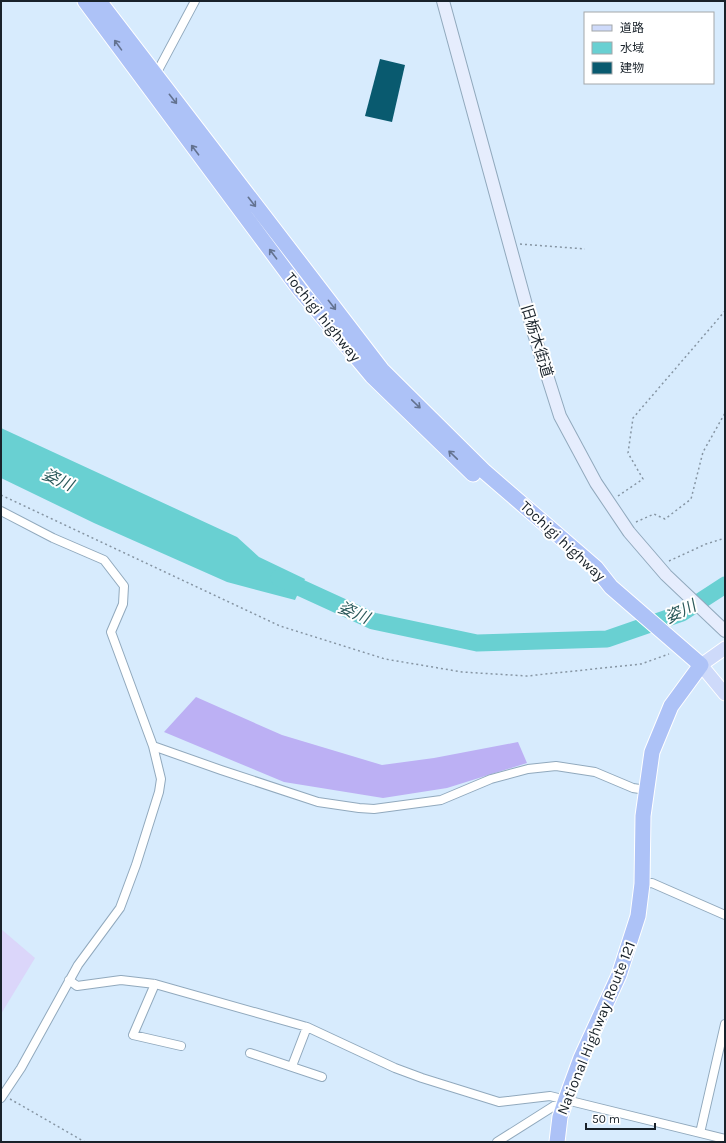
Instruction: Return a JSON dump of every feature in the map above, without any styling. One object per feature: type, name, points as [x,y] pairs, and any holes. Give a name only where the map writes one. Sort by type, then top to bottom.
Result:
[{"type":"highway","name":"Tochigi highway","points":[[85,1],[152,82]]},
{"type":"highway","name":"Tochigi highway","points":[[99,1],[152,82],[300,290],[372,376],[471,472],[587,574],[611,587],[701,665]]},
{"type":"highway","name":"National Highway Route 121","points":[[557,1142],[560,1117],[566,1099],[581,1058],[619,975],[629,948],[638,916],[642,884],[646,790],[652,752],[671,706],[701,665]]},
{"type":"main road","points":[[701,665],[725,648]]},
{"type":"main road","points":[[701,665],[725,678]]},
{"type":"main road","points":[[701,665],[725,694]]},
{"type":"street","points":[[152,82],[195,1]]},
{"type":"street","name":"旧栃木街道","points":[[442,1],[534,334],[560,416],[580,456],[608,502],[629,532],[662,571],[725,631]]},
{"type":"street","points":[[1,511],[53,538],[104,560],[124,586],[123,604],[111,632],[152,746],[161,779],[159,792],[136,865],[120,908],[78,965],[21,1068],[2,1097]]},
{"type":"street","points":[[152,746],[318,802],[359,808],[374,809],[441,800],[491,780],[528,770],[556,766],[595,772],[633,788],[646,790]]},
{"type":"street","points":[[642,884],[652,883],[725,915]]},
{"type":"street","points":[[69,980],[77,986],[120,980],[156,984],[307,1027],[395,1068],[499,1102],[550,1096],[725,1139]]},
{"type":"street","points":[[156,984],[133,1035],[181,1046]]},
{"type":"street","points":[[700,1133],[725,1024]]},
{"type":"street","points":[[292,1066],[307,1027]]},
{"type":"street","points":[[250,1053],[322,1077]]},
{"type":"street","points":[[497,1142],[566,1099]]},
{"type":"path","points":[[509,242],[585,249]]},
{"type":"path","points":[[608,502],[643,479],[628,453],[633,418],[725,311]]},
{"type":"path","points":[[629,532],[637,521],[654,514],[665,519],[691,499],[703,452],[725,412]]},
{"type":"path","points":[[1,495],[280,626],[385,659],[462,672],[527,676],[640,664],[681,647]]},
{"type":"path","points":[[662,571],[706,544],[725,538]]},
{"type":"path","points":[[2,1097],[85,1142]]},
{"type":"shaded area","points":[[196,697],[282,735],[382,765],[434,758],[518,742],[527,763],[447,788],[383,798],[284,782],[164,732]]},
{"type":"shaded area","points":[[1,929],[35,958],[1,1014]]},
{"type":"water","points":[[1,428],[237,537],[259,557],[305,579],[295,600],[227,582],[94,523],[1,478]]},
{"type":"building","points":[[380,59],[405,65],[392,122],[365,116]]},
{"type":"waterway","name":"姿川","points":[[279,578],[373,621],[477,643],[607,639],[682,613],[725,585]]}]
